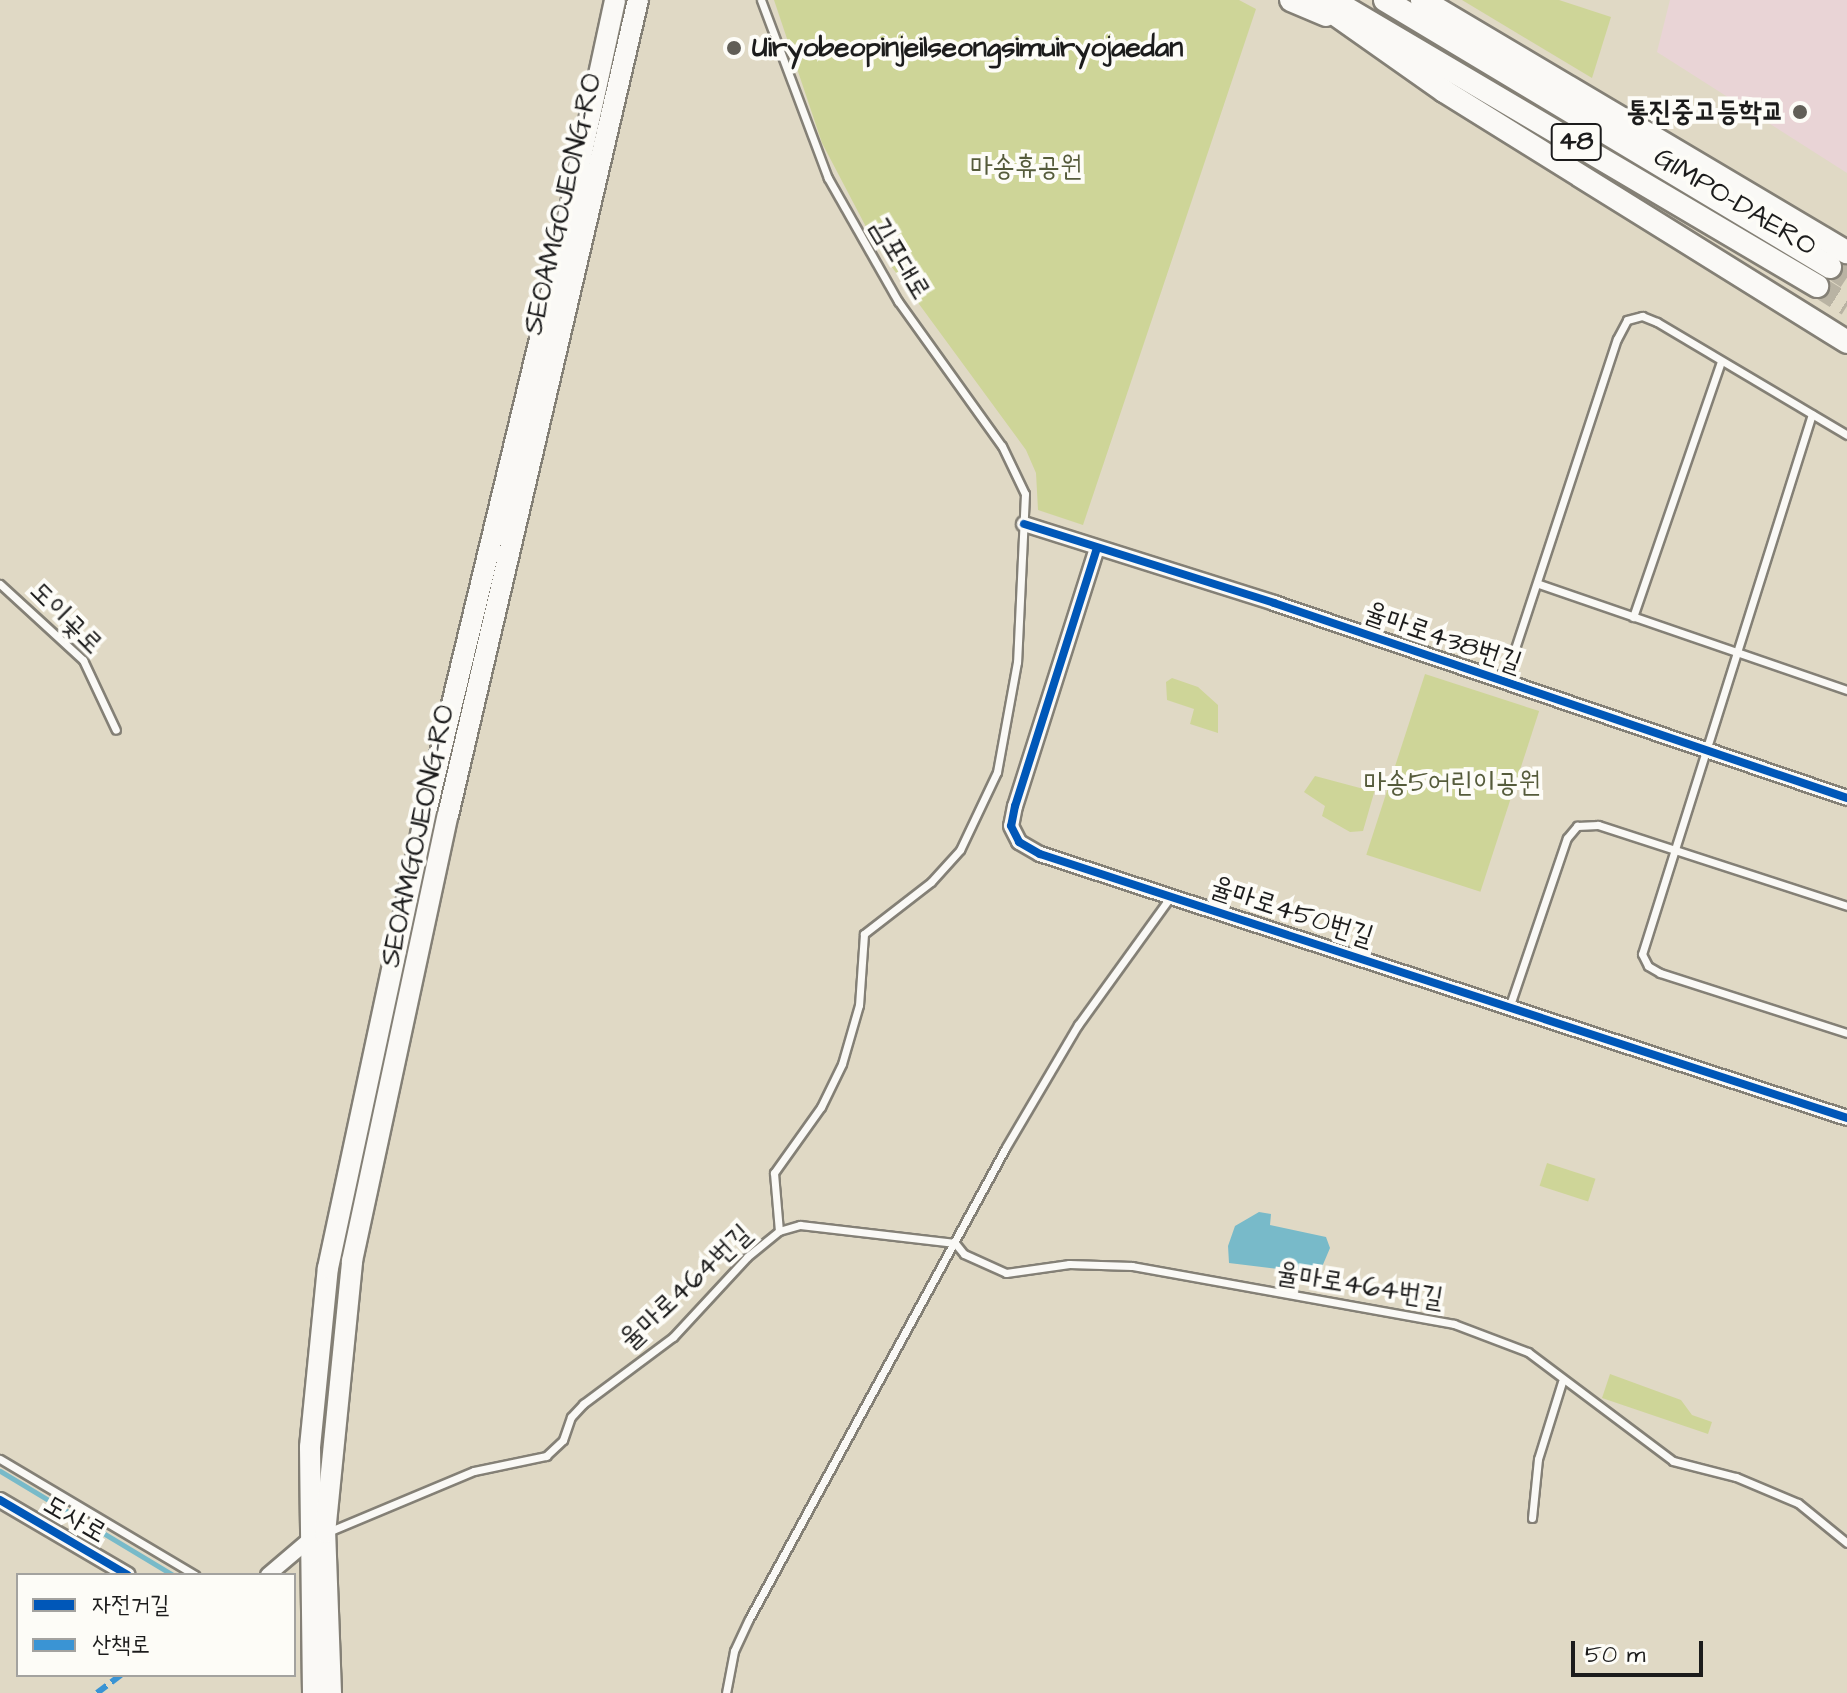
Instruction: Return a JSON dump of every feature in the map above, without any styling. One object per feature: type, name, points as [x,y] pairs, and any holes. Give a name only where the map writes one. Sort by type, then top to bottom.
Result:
[{"type":"main road","name":"SEOAMGOJEONG-RO","points":[[313,1693],[318,1348],[345,1177],[380,1040],[427,808],[558,264],[615,0]]},
{"type":"main road","name":"SEOAMGOJEONG-RO","points":[[331,1693],[317,1537],[350,1276],[365,1191],[638,0]]},
{"type":"main road","points":[[1291,0],[1343,23]]},
{"type":"main road","points":[[1315,0],[1343,23],[1837,328],[1847,342]]},
{"type":"main road","name":"GIMPO-DAERO","points":[[1333,0],[1817,286]]},
{"type":"main road","name":"GIMPO-DAERO","points":[[1385,0],[1830,267]]},
{"type":"main road","points":[[1422,0],[1847,252]]},
{"type":"street","name":"율마로438번길","points":[[1024,524],[1847,798]]},
{"type":"street","name":"율마로450번길","points":[[1097,548],[1011,826],[1019,842],[1040,854],[1510,1005],[1847,1118]]},
{"type":"street","name":"도사로","points":[[0,1500],[125,1573]]},
{"type":"street","points":[[271,1573],[317,1537]]},
{"type":"lane","name":"김포대로","points":[[761,0],[828,178],[898,301],[1013,464],[1025,494],[1024,524]]},
{"type":"lane","name":"율마로438번길","points":[[1504,682],[1539,584],[1617,339],[1627,320],[1642,316],[1657,322],[1847,435]]},
{"type":"lane","points":[[1633,617],[1721,362]]},
{"type":"lane","points":[[1812,414],[1644,942],[1648,966],[1847,1033]]},
{"type":"lane","points":[[779,1231],[774,1173],[821,1107],[842,1064],[859,1005],[864,934],[931,882],[960,850],[997,772],[1012,710],[1024,524]]},
{"type":"lane","name":"도이곶로","points":[[0,584],[83,660],[116,730]]},
{"type":"lane","points":[[1539,584],[1847,690]]},
{"type":"lane","points":[[1510,1005],[1567,838],[1577,826],[1598,825],[1847,906]]},
{"type":"lane","name":"율마로450번길","points":[[955,1243],[1054,1063],[1171,896]]},
{"type":"lane","name":"율마로464번길","points":[[317,1537],[474,1471],[546,1456],[563,1440],[571,1417],[583,1404],[673,1337],[727,1275],[779,1231],[800,1225],[955,1243],[964,1254],[1006,1273],[1069,1264],[1132,1266],[1285,1296],[1421,1315],[1504,1341],[1528,1352],[1562,1382],[1673,1461],[1736,1477],[1798,1503],[1847,1543]]},
{"type":"lane","points":[[726,1693],[734,1651],[749,1619],[955,1243]]},
{"type":"lane","points":[[1532,1518],[1538,1459],[1562,1382]]},
{"type":"lane","points":[[0,1459],[192,1573]]},
{"type":"shaded area","name":"통진중고등학교","points":[[1670,0],[1847,0],[1847,173],[1657,52]]},
{"type":"green space","name":"마송휴공원","points":[[774,0],[1239,0],[1256,9],[1083,525],[1038,510],[1036,473],[1026,450],[875,244],[822,143]]},
{"type":"green space","points":[[1462,0],[1559,0],[1611,17],[1592,78]]},
{"type":"green space","name":"마송5어린이공원","points":[[1425,674],[1539,711],[1480,892],[1366,855]]},
{"type":"green space","points":[[1172,678],[1198,687],[1218,705],[1218,733],[1190,724],[1194,709],[1167,700],[1166,682]]},
{"type":"green space","points":[[1315,776],[1360,788],[1376,786],[1363,831],[1350,832],[1322,816],[1325,806],[1304,792]]},
{"type":"green space","points":[[1547,1163],[1596,1179],[1588,1202],[1540,1186]]},
{"type":"green space","points":[[1610,1374],[1681,1400],[1692,1415],[1712,1422],[1708,1434],[1602,1398]]},
{"type":"water","points":[[1259,1212],[1271,1214],[1270,1225],[1326,1237],[1330,1248],[1319,1274],[1229,1263],[1228,1246],[1235,1226]]},
{"type":"waterway","points":[[0,1471],[170,1573]]},
{"type":"tunnel","points":[[1830,267],[1847,278]]},
{"type":"tunnel","points":[[1817,286],[1847,305]]},
{"type":"marked path","points":[[97,1693],[118,1677]]},
{"type":"cycle path","points":[[1024,524],[1274,603],[1847,798]]},
{"type":"cycle path","points":[[1097,548],[1015,806],[1011,826],[1019,842],[1040,854],[1847,1118]]},
{"type":"cycle path","points":[[0,1500],[125,1573]]},
{"type":"place","name":"Uiryobeopinjeilseongsimuiryojaedan","points":[[734,48]]},
{"type":"place","name":"통진중고등학교","points":[[1800,112]]}]
